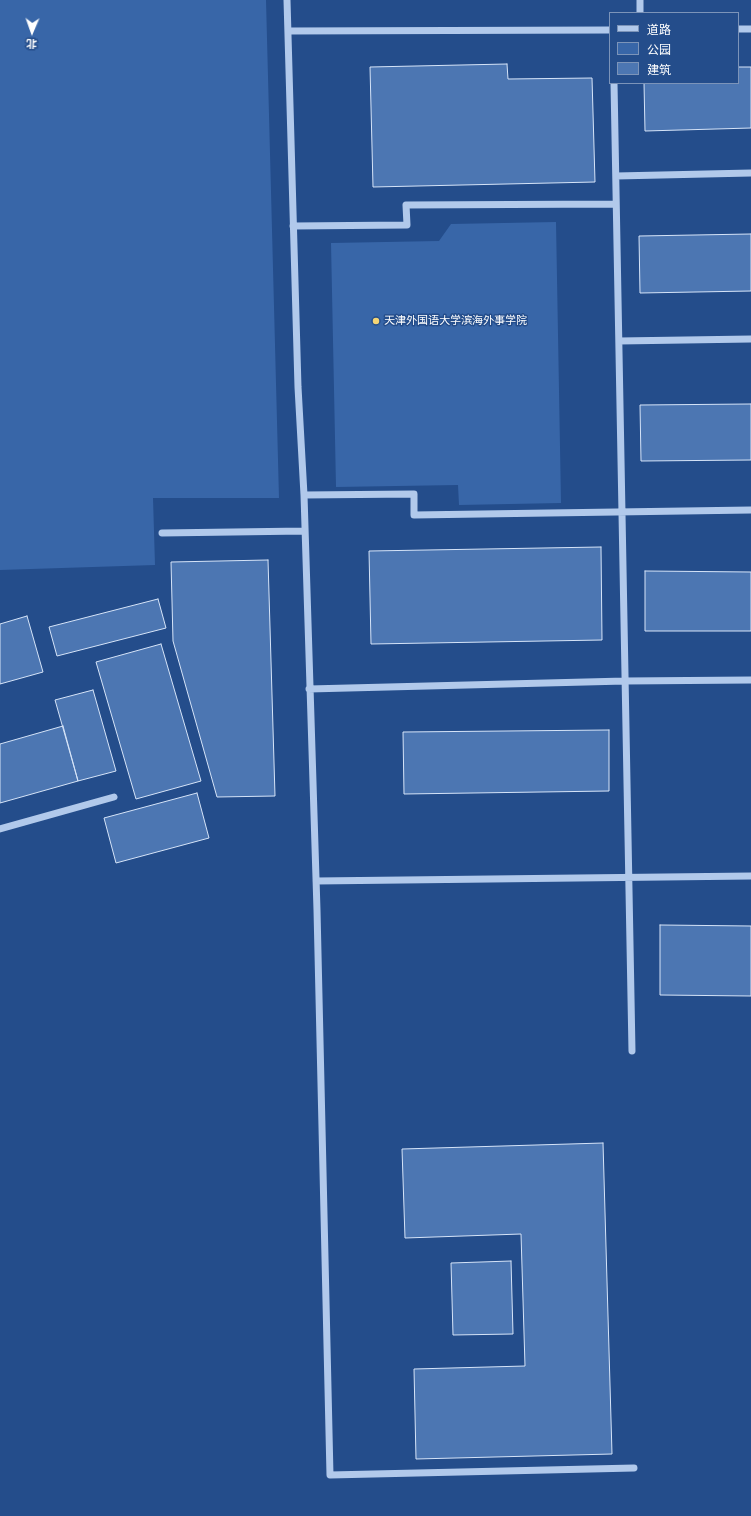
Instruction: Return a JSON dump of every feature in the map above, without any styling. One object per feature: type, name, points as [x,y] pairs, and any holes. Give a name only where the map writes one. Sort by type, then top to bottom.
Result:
[{"type":"lane","points":[[287,0],[298,387],[304,495],[316,881],[330,1475],[634,1468]]},
{"type":"lane","points":[[640,0],[640,12]]},
{"type":"lane","points":[[739,29],[751,29]]},
{"type":"lane","points":[[288,31],[609,30]]},
{"type":"lane","points":[[614,84],[632,1051]]},
{"type":"lane","points":[[616,176],[751,173]]},
{"type":"lane","points":[[294,226],[407,224],[406,205],[616,204]]},
{"type":"lane","points":[[619,341],[751,339]]},
{"type":"lane","points":[[304,495],[414,494],[414,515],[751,510]]},
{"type":"lane","points":[[162,533],[304,531]]},
{"type":"lane","points":[[309,689],[625,681],[751,680]]},
{"type":"lane","points":[[0,829],[114,797]]},
{"type":"lane","points":[[316,881],[751,876]]},
{"type":"green space","points":[[0,0],[266,0],[279,498],[153,498],[155,565],[0,570]]},
{"type":"green space","points":[[556,222],[561,503],[459,505],[458,485],[336,487],[331,243],[439,241],[451,224]]},
{"type":"building","points":[[507,64],[508,79],[592,78],[595,182],[373,187],[370,67]]},
{"type":"building","points":[[739,67],[751,67],[751,128],[645,131],[644,84],[739,84]]},
{"type":"building","points":[[751,234],[751,291],[640,293],[639,236]]},
{"type":"building","points":[[751,404],[751,460],[641,461],[640,405]]},
{"type":"building","points":[[601,547],[602,640],[371,644],[369,551]]},
{"type":"building","points":[[268,560],[275,796],[217,797],[173,641],[171,562]]},
{"type":"building","points":[[645,571],[751,572],[751,631],[645,631]]},
{"type":"building","points":[[158,599],[166,628],[57,656],[49,627]]},
{"type":"building","points":[[27,616],[43,672],[0,684],[0,624]]},
{"type":"building","points":[[161,644],[201,781],[136,799],[96,662]]},
{"type":"building","points":[[93,690],[116,771],[78,781],[55,700]]},
{"type":"building","points":[[63,726],[78,781],[0,803],[0,744]]},
{"type":"building","points":[[609,730],[609,791],[404,794],[403,732]]},
{"type":"building","points":[[197,793],[209,838],[116,863],[104,818]]},
{"type":"building","points":[[660,925],[751,926],[751,996],[660,995]]},
{"type":"building","points":[[603,1143],[612,1454],[416,1459],[414,1369],[525,1366],[521,1234],[405,1238],[402,1149]]},
{"type":"building","points":[[511,1261],[513,1334],[453,1335],[451,1263]]},
{"type":"place","name":"天津外国语大学滨海外事学院","points":[[376,321]]}]
